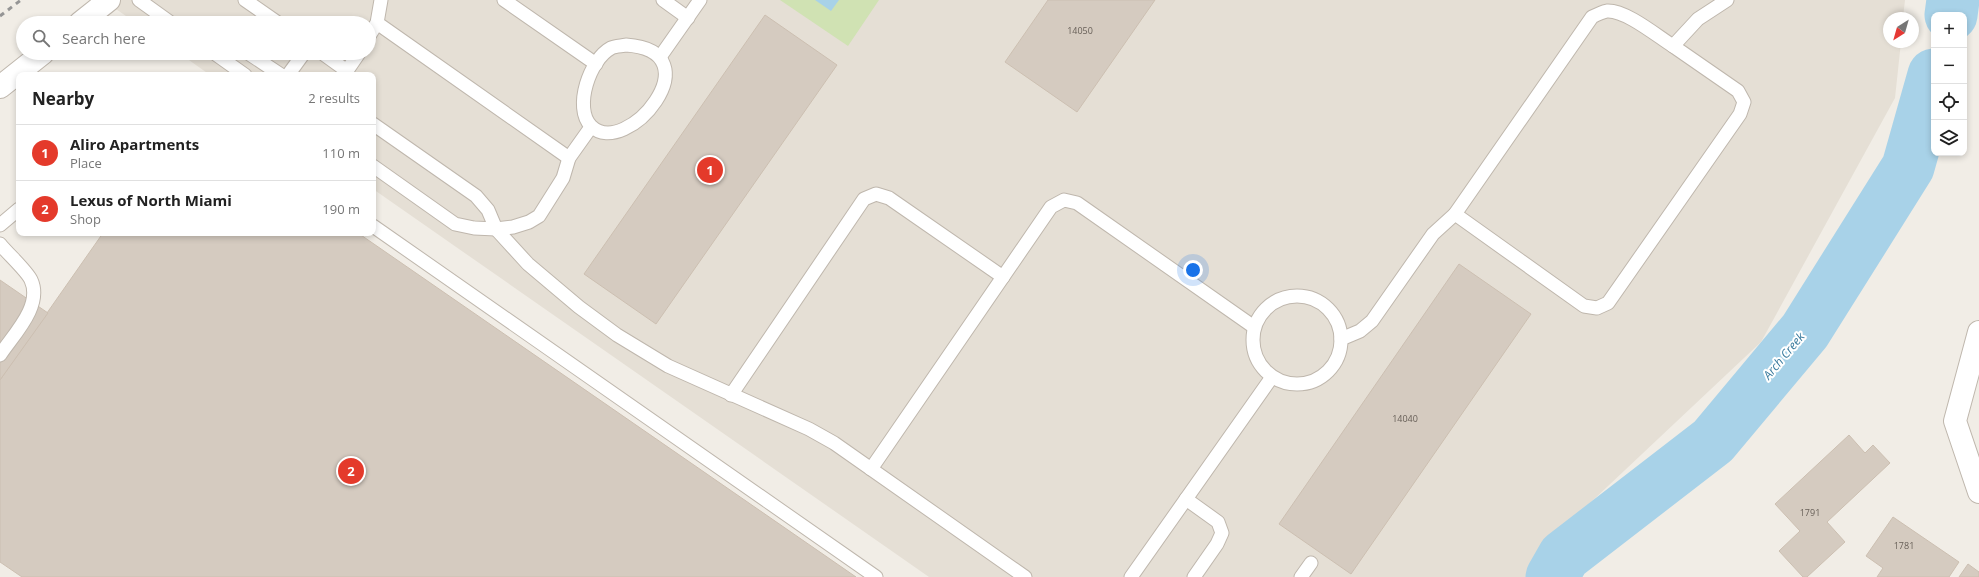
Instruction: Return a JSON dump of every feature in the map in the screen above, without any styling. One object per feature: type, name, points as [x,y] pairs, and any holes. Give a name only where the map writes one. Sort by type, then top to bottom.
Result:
[{"type":"street","points":[[89,16],[109,0]]},
{"type":"street","points":[[19,72],[34,60]]},
{"type":"street","points":[[0,87],[16,74]]},
{"type":"street","points":[[1979,332],[1955,421],[1979,492]]},
{"type":"lane","points":[[139,0],[161,16]]},
{"type":"lane","points":[[245,0],[268,16]]},
{"type":"lane","points":[[381,0],[377,23],[569,158]]},
{"type":"lane","points":[[504,0],[596,64]]},
{"type":"lane","points":[[663,0],[688,18]]},
{"type":"lane","points":[[660,57],[700,0]]},
{"type":"lane","points":[[1673,46],[1698,19],[1727,0]]},
{"type":"lane","points":[[1341,339],[1360,331],[1372,321],[1433,234],[1455,214],[1592,17],[1606,11],[1619,14],[1633,20],[1738,92],[1744,102],[1740,114],[1608,303],[1597,308],[1584,306],[1455,214]]},
{"type":"lane","points":[[626,45],[642,46],[660,57],[666,72],[663,91],[643,117],[631,126],[614,132],[602,132],[591,127],[584,114],[585,87],[596,64],[611,48],[626,45]]},
{"type":"lane","points":[[224,60],[241,72]]},
{"type":"lane","points":[[258,60],[276,72]]},
{"type":"lane","points":[[290,72],[299,60]]},
{"type":"lane","points":[[330,60],[345,72]]},
{"type":"lane","points":[[347,72],[354,60]]},
{"type":"lane","points":[[376,126],[476,196],[488,210],[496,229],[528,264],[579,307],[617,335],[668,366],[808,429],[834,443],[1025,577]]},
{"type":"lane","points":[[376,168],[455,224],[474,228],[496,229],[529,222],[539,216],[563,178],[569,158],[591,127]]},
{"type":"lane","points":[[731,395],[864,199],[876,194],[889,198],[1003,277]]},
{"type":"lane","points":[[871,469],[1051,207],[1064,200],[1076,203],[1254,327]]},
{"type":"lane","points":[[0,225],[16,212]]},
{"type":"lane","points":[[376,228],[876,577]]},
{"type":"lane","points":[[0,244],[31,280],[33,294],[30,310],[0,355]]},
{"type":"lane","points":[[1294,296],[1308,297],[1321,303],[1331,313],[1338,325],[1341,339],[1337,359],[1325,376],[1312,382],[1299,385],[1285,383],[1272,378],[1262,368],[1255,356],[1252,342],[1254,327],[1259,316],[1269,306],[1281,299],[1294,296]]},
{"type":"lane","points":[[1131,577],[1272,378]]},
{"type":"lane","points":[[1186,498],[1218,522],[1222,533],[1217,544],[1194,577]]},
{"type":"lane","points":[[1301,577],[1311,563]]},
{"type":"shaded area","points":[[103,0],[1905,0],[1904,12],[1883,12],[1883,48],[1900,48],[1895,98],[1761,342],[1573,519],[1529,577],[929,577],[376,191],[376,72],[206,72],[189,60],[376,60],[376,16],[126,16]]},
{"type":"green space","points":[[780,0],[879,0],[848,46]]},
{"type":"water","points":[[815,0],[839,0],[831,11]]},
{"type":"building","points":[[1048,0],[1155,0],[1077,112],[1005,62]]},
{"type":"building","points":[[765,15],[837,65],[656,324],[584,274]]},
{"type":"building","points":[[101,236],[362,236],[856,577],[22,577],[0,562],[0,380]]},
{"type":"building","points":[[1459,264],[1531,314],[1351,574],[1279,524]]},
{"type":"building","points":[[0,280],[48,313],[0,380]]},
{"type":"building","points":[[1849,435],[1865,453],[1873,445],[1890,463],[1827,522],[1845,542],[1807,577],[1803,577],[1779,551],[1800,531],[1775,504]]},
{"type":"building","points":[[1893,517],[1959,562],[1949,577],[1877,577],[1883,568],[1866,556]]},
{"type":"building","points":[[1968,564],[1979,572],[1979,577],[1959,577]]},
{"type":"waterway","name":"Arch Creek","points":[[1951,12],[1953,0]]},
{"type":"waterway","name":"Arch Creek","points":[[1552,577],[1564,556],[1713,441],[1805,331],[1908,167],[1931,84]]},
{"type":"railway","points":[[0,16],[21,0]]},
{"type":"place","name":"Aliro Apartments","points":[[710,170]]},
{"type":"place","name":"Lexus of North Miami","points":[[351,471]]}]
